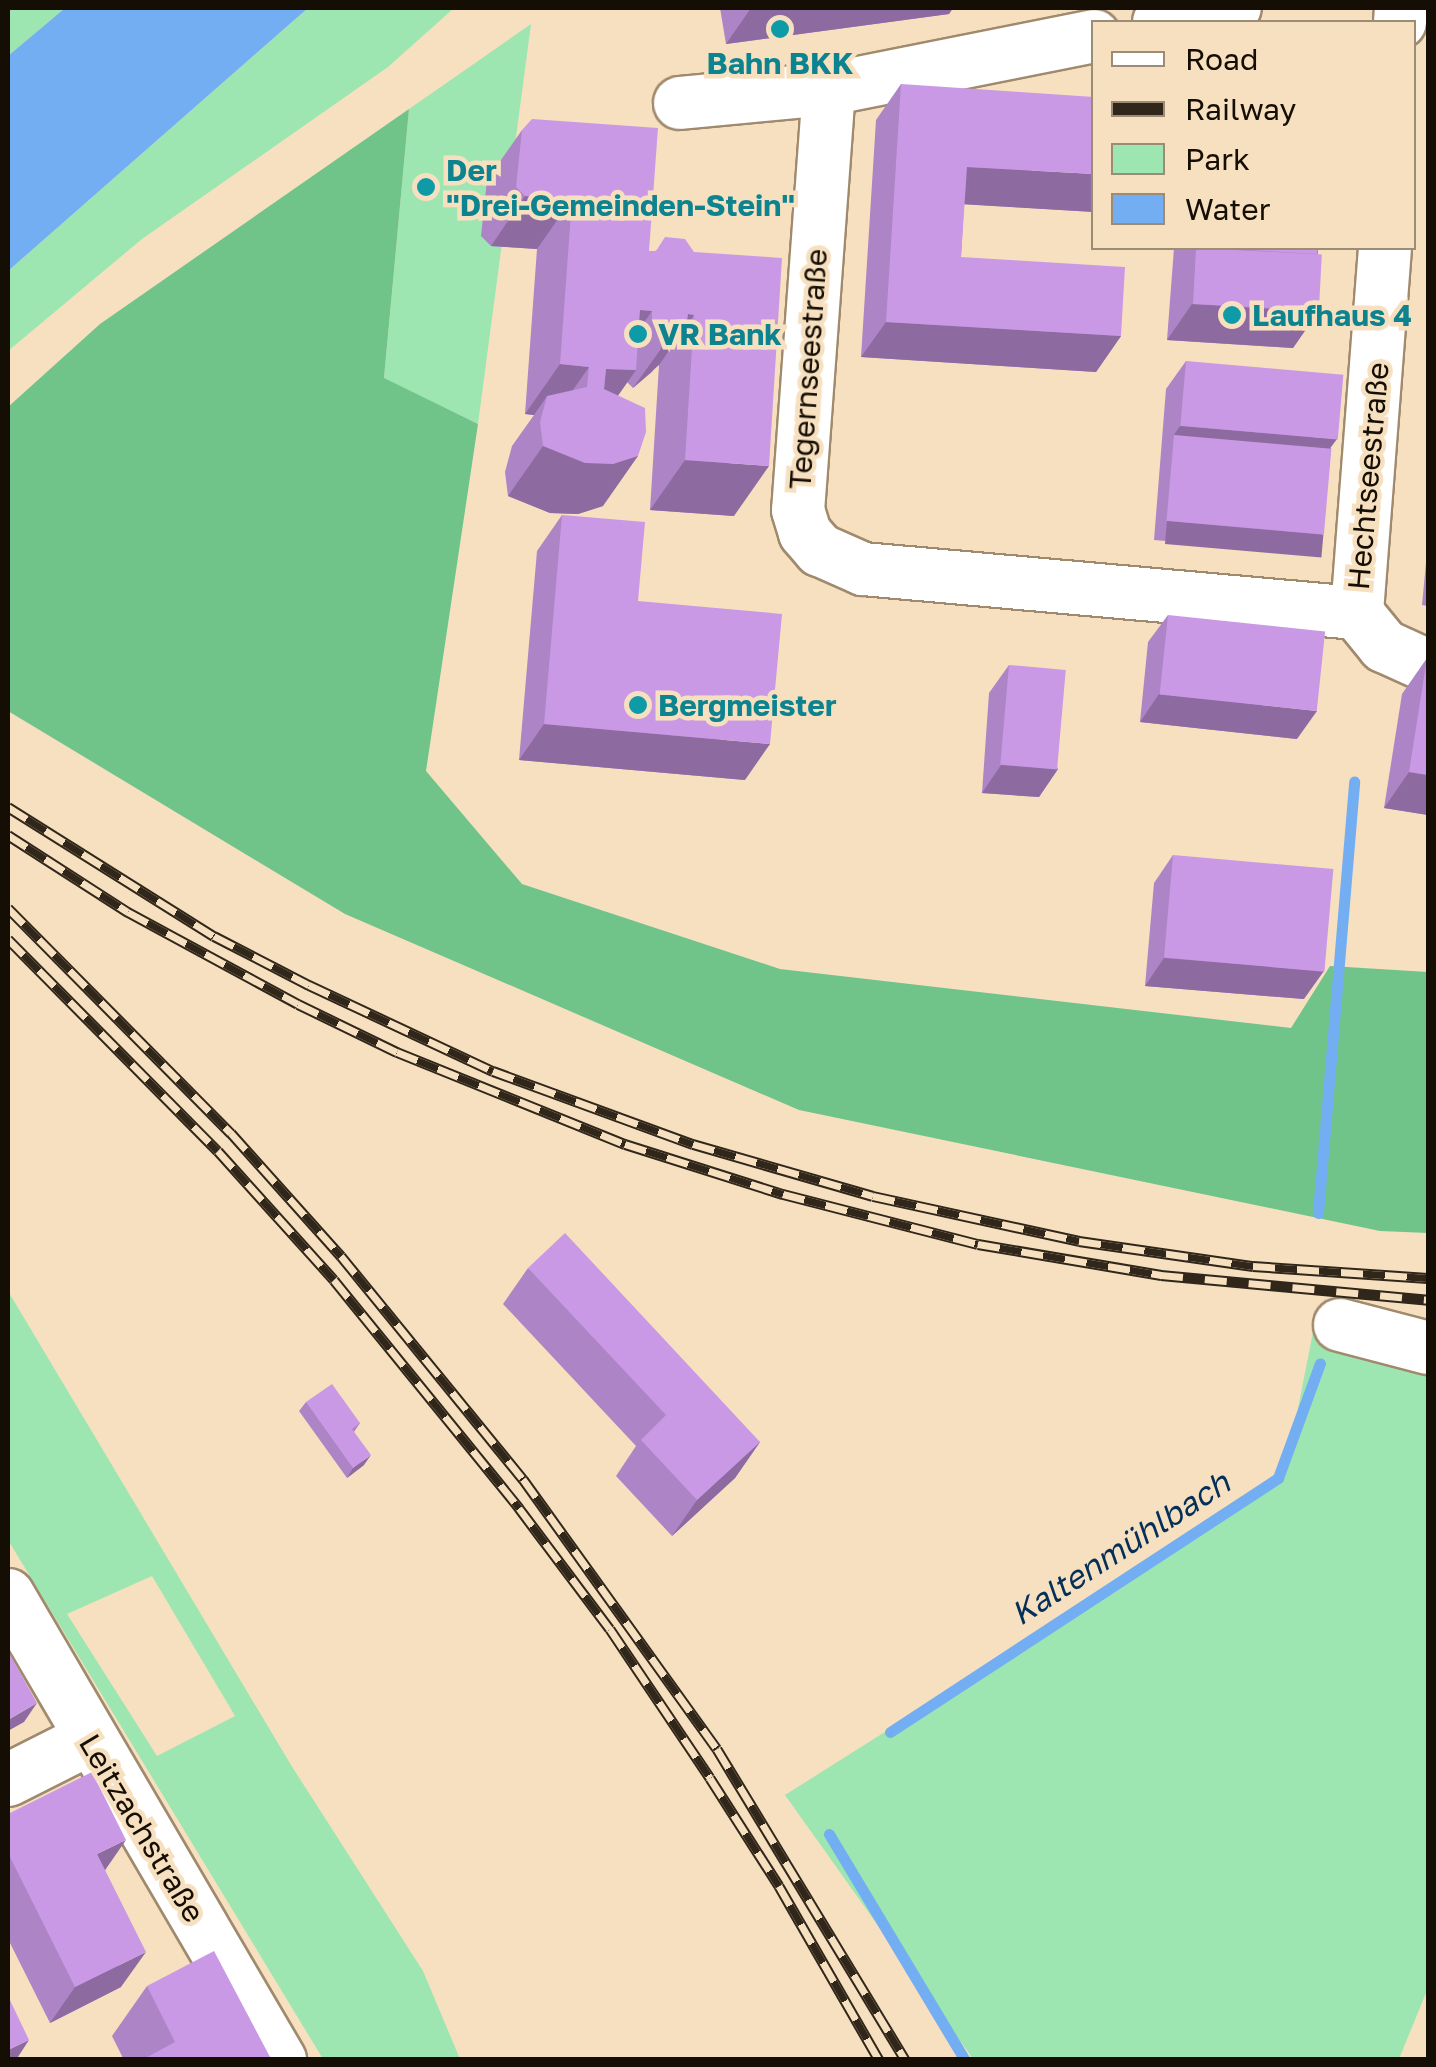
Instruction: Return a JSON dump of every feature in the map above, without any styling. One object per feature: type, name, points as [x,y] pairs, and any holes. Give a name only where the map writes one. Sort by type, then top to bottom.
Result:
[{"type":"street","points":[[1170,20],[1235,8]]},
{"type":"street","points":[[680,103],[829,89],[1091,37]]},
{"type":"street","name":"Tegernseestraße","points":[[829,89],[798,510],[804,533],[820,550],[863,569],[1357,612]]},
{"type":"street","name":"Hechtseestraße","points":[[1385,250],[1357,612],[1384,646],[1428,666]]},
{"type":"street","points":[[1340,1325],[1428,1348]]},
{"type":"street","name":"Leitzachstraße","points":[[8,1595],[280,2060]]},
{"type":"street","points":[[8,1780],[89,1739]]},
{"type":"green space","points":[[8,8],[65,8],[8,56]]},
{"type":"green space","points":[[308,8],[454,8],[388,67],[142,239],[8,351],[8,271]]},
{"type":"green space","points":[[531,24],[478,424],[384,379],[409,109]]},
{"type":"green space","points":[[409,109],[384,378],[478,424],[426,771],[522,884],[780,969],[1291,1028],[1330,966],[1428,972],[1428,1233],[1380,1231],[799,1110],[345,914],[8,711],[8,407],[100,324]]},
{"type":"green space","points":[[8,1291],[291,1765],[423,1971],[460,2059],[323,2059],[8,1540]],"holes":[[[152,1576],[235,1716],[157,1756],[67,1614]]]},
{"type":"green space","points":[[1313,1332],[1428,1341],[1428,1988],[1399,2059],[973,2059],[785,1795],[1284,1480]]},
{"type":"water","points":[[65,8],[308,8],[8,271],[8,56]]},
{"type":"building","points":[[901,84],[1091,97],[1091,174],[967,167],[961,257],[1125,267],[1121,336],[886,322]]},
{"type":"building","points":[[532,119],[658,128],[649,251],[656,251],[665,237],[685,239],[694,252],[782,258],[769,466],[685,460],[694,315],[688,314],[687,322],[668,339],[652,320],[652,311],[640,310],[636,370],[606,369],[604,389],[645,408],[646,432],[638,456],[613,464],[585,463],[543,446],[540,422],[547,396],[587,387],[589,367],[560,364],[572,199],[525,196],[516,187],[522,130]]},
{"type":"building","points":[[1196,250],[1322,255],[1319,311],[1193,304]]},
{"type":"building","points":[[1248,250],[1317,250],[1317,254]]},
{"type":"building","points":[[1186,361],[1343,375],[1338,440],[1180,426]]},
{"type":"building","points":[[1174,435],[1331,449],[1324,534],[1167,521]]},
{"type":"building","name":"Bergmeister","points":[[562,515],[645,522],[638,601],[782,614],[770,744],[544,724]]},
{"type":"building","points":[[1168,615],[1325,632],[1317,711],[1160,695]]},
{"type":"building","points":[[1428,658],[1428,775],[1409,772]]},
{"type":"building","points":[[1009,665],[1066,670],[1057,770],[1000,765]]},
{"type":"building","points":[[1173,855],[1333,869],[1324,972],[1164,958]]},
{"type":"building","points":[[565,1233],[760,1442],[697,1500],[641,1440],[666,1415],[528,1268]]},
{"type":"building","points":[[332,1384],[360,1423],[352,1429],[371,1455],[353,1468],[306,1402]]},
{"type":"building","points":[[8,1651],[37,1703],[8,1720]]},
{"type":"building","points":[[92,1772],[126,1840],[97,1854],[146,1952],[75,1987],[8,1853],[8,1814]]},
{"type":"building","points":[[214,1951],[270,2057],[142,2060],[175,2042],[147,1986]]},
{"type":"building","points":[[8,1996],[29,2040],[8,2050]]},
{"type":"waterway","name":"Kaltenmühlbach","points":[[1318,1213],[1354,781]]},
{"type":"waterway","name":"Kaltenmühlbach","points":[[890,1732],[1278,1478],[1320,1363]]},
{"type":"waterway","points":[[829,1834],[965,2060]]},
{"type":"railway","points":[[8,807],[214,936],[309,985],[493,1071],[693,1144],[873,1196],[1079,1241],[1253,1266],[1428,1278]]},
{"type":"railway","points":[[8,835],[128,912],[298,1004],[397,1052],[625,1144],[783,1194],[978,1244],[1161,1275],[1428,1300]]},
{"type":"railway","points":[[8,908],[231,1133],[341,1256],[523,1479],[717,1749],[905,2060]]},
{"type":"railway","points":[[8,939],[218,1151],[334,1280],[519,1508],[610,1629],[710,1778],[779,1886],[879,2060]]},
{"type":"place","name":"Bahn BKK","points":[[780,29]]},
{"type":"place","name":"Der \"Drei-Gemeinden-Stein\"","points":[[426,187]]},
{"type":"place","name":"Laufhaus 4","points":[[1232,315]]},
{"type":"place","name":"VR Bank","points":[[638,334]]},
{"type":"place","name":"Bergmeister","points":[[638,705]]}]
